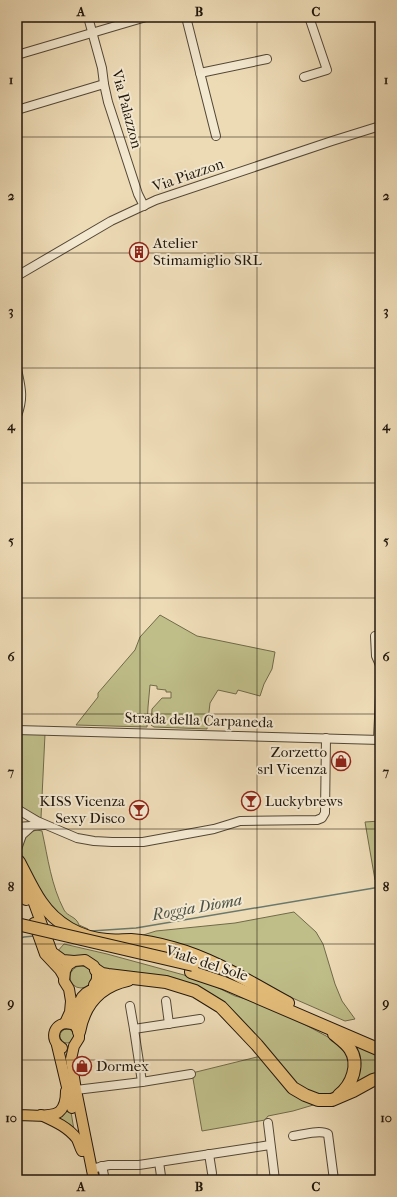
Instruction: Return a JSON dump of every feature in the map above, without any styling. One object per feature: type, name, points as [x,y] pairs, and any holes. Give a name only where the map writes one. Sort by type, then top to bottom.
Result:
[{"type":"highway","points":[[18,860],[41,902],[54,918],[68,929],[90,937],[107,940],[131,940],[174,948],[216,964],[288,1003]]},
{"type":"highway","name":"Viale del Sole","points":[[17,924],[192,968],[380,1050]]},
{"type":"highway","name":"Viale del Sole","points":[[17,929],[226,976],[380,1043]]},
{"type":"highway","points":[[96,970],[108,976],[133,980]]},
{"type":"highway","points":[[78,1030],[90,1003],[95,997],[107,988],[122,982],[133,980]]},
{"type":"highway","points":[[91,989],[108,981],[153,980],[166,982],[195,991],[221,1007],[257,1045],[294,1088],[305,1095],[318,1100],[332,1100],[380,1078]]},
{"type":"highway","points":[[312,1021],[342,1040],[351,1050],[354,1062],[354,1072],[344,1091],[332,1100]]},
{"type":"main road","points":[[18,860],[41,934],[45,954],[60,970],[64,977]]},
{"type":"main road","points":[[17,878],[41,934],[52,952],[63,960],[85,960],[96,970],[97,979],[91,989],[82,998],[76,1009],[75,1021],[79,1038],[74,1046],[71,1059],[71,1087],[88,1180]]},
{"type":"main road","points":[[74,961],[66,968],[64,977],[65,984],[75,993],[91,989]]},
{"type":"main road","points":[[65,1023],[71,1007],[69,989]]},
{"type":"main road","points":[[78,1030],[71,1024],[65,1023],[56,1029],[54,1038],[71,1087],[94,1180]]},
{"type":"main road","points":[[57,1045],[66,1049],[74,1046]]},
{"type":"main road","points":[[17,1115],[41,1116],[55,1114],[61,1109],[71,1087]]},
{"type":"main road","points":[[41,1116],[55,1121],[67,1130],[76,1139],[82,1151]]},
{"type":"street","name":"Via Palazzon","points":[[88,17],[102,68],[104,84],[128,166],[144,206]]},
{"type":"street","points":[[17,55],[146,17]]},
{"type":"street","points":[[186,17],[216,136]]},
{"type":"street","points":[[304,77],[327,70],[309,17]]},
{"type":"street","points":[[200,73],[267,59]]},
{"type":"street","points":[[17,110],[104,84]]},
{"type":"street","name":"Via Piazzon","points":[[17,276],[111,221],[144,206],[202,184],[380,126]]},
{"type":"street","points":[[17,369],[22,393],[21,406],[17,416]]},
{"type":"street","points":[[375,636],[376,656],[380,665]]},
{"type":"street","points":[[379,740],[380,696]]},
{"type":"street","name":"Strada della Carpaneda","points":[[17,730],[379,740]]},
{"type":"street","points":[[17,809],[37,821],[77,838],[94,841],[143,842],[214,829],[240,821],[317,820],[322,818],[325,813],[326,738]]},
{"type":"street","points":[[17,849],[22,835],[32,826]]},
{"type":"street","points":[[17,827],[51,826]]},
{"type":"street","points":[[166,1001],[169,1024]]},
{"type":"street","points":[[130,1006],[142,1082]]},
{"type":"street","points":[[134,1029],[200,1019]]},
{"type":"street","points":[[71,1087],[142,1082],[191,1074]]},
{"type":"street","points":[[268,1123],[275,1180]]},
{"type":"street","points":[[293,1136],[320,1132],[326,1132],[328,1134],[334,1180]]},
{"type":"street","points":[[91,1169],[102,1166],[139,1165],[270,1145]]},
{"type":"street","points":[[209,1154],[212,1173]]},
{"type":"street","points":[[159,1162],[161,1176]]},
{"type":"street","points":[[102,1166],[105,1180]]},
{"type":"shaded area","points":[[160,615],[197,636],[275,652],[272,669],[264,684],[260,696],[238,690],[236,694],[218,690],[210,703],[207,729],[154,727],[151,725],[152,709],[162,698],[171,698],[171,692],[157,689],[157,686],[150,685],[147,727],[76,725],[98,697],[98,693],[135,650],[140,637]]},
{"type":"shaded area","points":[[17,732],[45,734],[41,818],[17,805]]},
{"type":"shaded area","points":[[380,821],[380,880],[375,880],[365,822]]},
{"type":"shaded area","points":[[37,830],[42,831],[53,881],[64,910],[78,922],[79,925],[88,929],[87,932],[61,917],[53,910],[40,891],[22,855],[24,839],[29,833]]},
{"type":"shaded area","points":[[294,912],[316,932],[323,944],[335,984],[342,1001],[355,1019],[345,1021],[281,993],[140,936],[156,931],[235,923]]},
{"type":"shaded area","points":[[64,944],[195,978],[235,996],[253,1001],[291,1017],[339,1043],[348,1060],[349,1074],[347,1079],[337,1092],[321,1095],[312,1093],[293,1081],[224,1006],[71,959],[56,953]]},
{"type":"shaded area","points":[[81,966],[89,969],[92,977],[89,985],[81,988],[73,985],[70,977],[73,969]]},
{"type":"shaded area","points":[[67,1029],[72,1031],[74,1036],[72,1041],[67,1043],[62,1041],[60,1036],[62,1031]]},
{"type":"shaded area","points":[[355,1045],[380,1054],[380,1074],[358,1082],[353,1048]]},
{"type":"shaded area","points":[[261,1056],[320,1103],[293,1111],[268,1116],[265,1120],[202,1131],[192,1073]]},
{"type":"shaded area","points":[[70,1106],[74,1130],[54,1118]]},
{"type":"waterway","name":"Roggia Dioma","points":[[91,931],[136,928],[380,887]]},
{"type":"waterway","name":"Roggia Dioma","points":[[17,939],[34,936]]},
{"type":"place","name":"Atelier Stimamiglio SRL","points":[[139,252]]},
{"type":"place","name":"Zorzetto srl Vicenza","points":[[341,761]]},
{"type":"place","name":"Luckybrews","points":[[251,801]]},
{"type":"place","name":"KISS Vicenza Sexy Disco","points":[[139,810]]},
{"type":"place","name":"Dormex","points":[[82,1066]]}]
